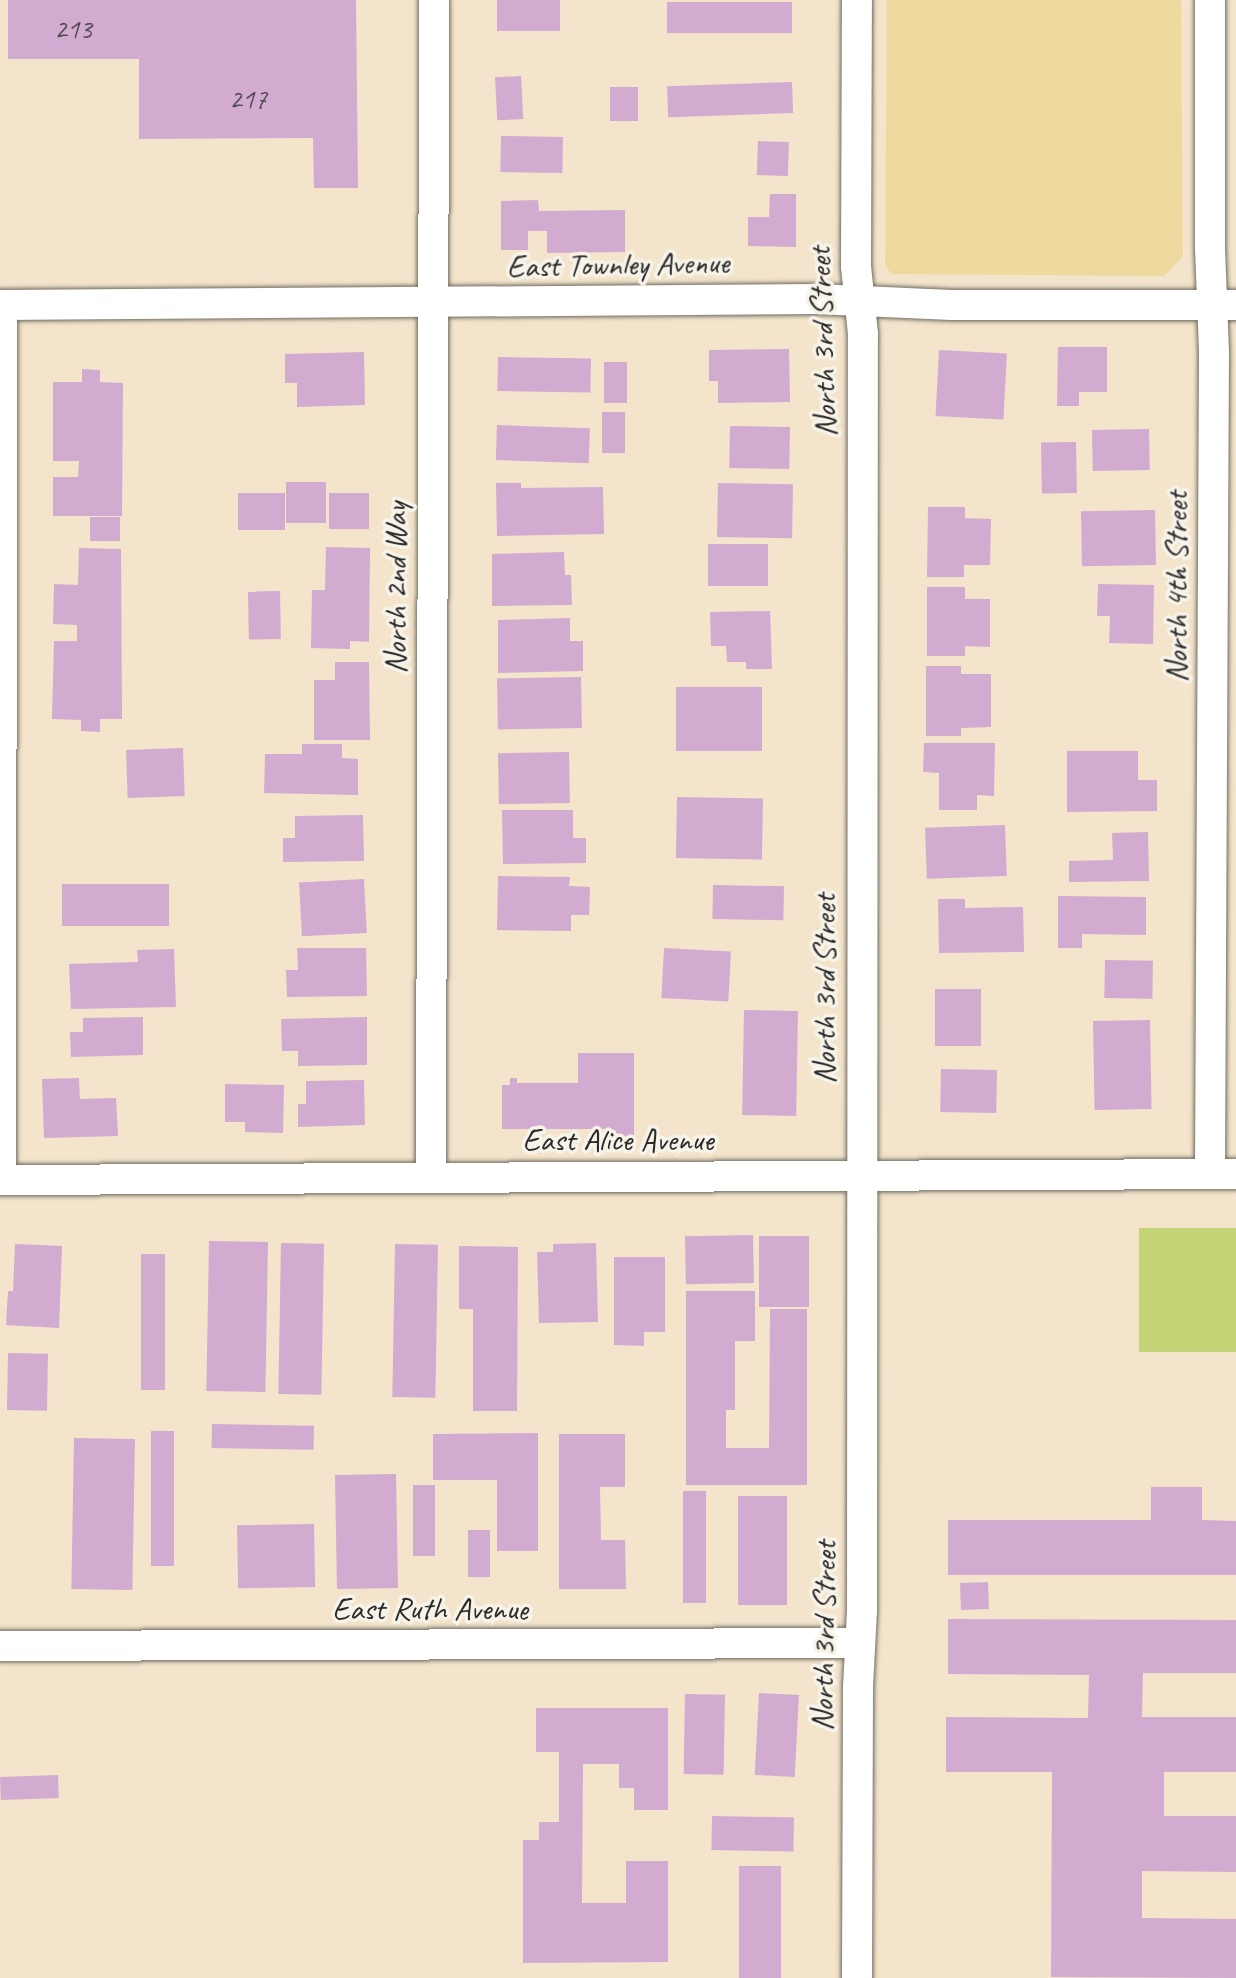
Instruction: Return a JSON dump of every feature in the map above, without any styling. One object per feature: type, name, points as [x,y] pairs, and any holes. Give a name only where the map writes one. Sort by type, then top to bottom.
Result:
[{"type":"street","name":"North 2nd Way","points":[[431,1177],[434,0]]},
{"type":"street","name":"North 3rd Street","points":[[857,0],[856,266],[863,334],[857,1978]]},
{"type":"street","name":"North 4th Street","points":[[1210,0],[1224,305],[1223,1174]]},
{"type":"street","name":"East Townley Avenue","points":[[1,305],[816,299],[1224,305]]},
{"type":"street","points":[[0,1180],[1,305]]},
{"type":"street","name":"East Alice Avenue","points":[[0,1180],[1223,1174]]},
{"type":"street","name":"East Ruth Avenue","points":[[0,1646],[860,1643]]},
{"type":"green space","points":[[1139,1228],[1236,1228],[1236,1352],[1139,1352]]},
{"type":"sand","points":[[887,0],[1181,0],[1183,256],[1164,276],[891,274],[885,264]]},
{"type":"building","points":[[8,0],[356,0],[358,188],[314,188],[313,138],[139,139],[139,59],[8,59]]},
{"type":"building","points":[[497,0],[560,0],[560,31],[497,31]]},
{"type":"building","points":[[667,2],[792,2],[792,33],[667,33]]},
{"type":"building","points":[[521,76],[523,119],[497,120],[495,77]]},
{"type":"building","points":[[792,82],[793,113],[668,117],[667,86]]},
{"type":"building","points":[[610,87],[638,87],[638,121],[610,121]]},
{"type":"building","points":[[501,136],[563,137],[562,173],[500,172]]},
{"type":"building","points":[[758,141],[789,142],[788,176],[757,175]]},
{"type":"building","points":[[770,194],[796,194],[796,247],[748,246],[748,217],[769,217]]},
{"type":"building","points":[[538,200],[539,211],[625,210],[625,252],[547,253],[547,231],[528,231],[528,250],[501,250],[501,201]]},
{"type":"building","points":[[1058,347],[1107,347],[1107,392],[1079,392],[1079,406],[1057,406]]},
{"type":"building","points":[[789,349],[790,402],[718,403],[718,381],[709,381],[709,350]]},
{"type":"building","points":[[939,350],[1007,354],[1003,419],[936,416]]},
{"type":"building","points":[[364,352],[365,405],[297,407],[297,383],[285,383],[285,354]]},
{"type":"building","points":[[498,357],[591,359],[590,393],[497,391]]},
{"type":"building","points":[[604,362],[627,362],[627,403],[604,403]]},
{"type":"building","points":[[82,369],[100,370],[100,382],[123,383],[122,516],[53,516],[53,477],[78,477],[79,461],[53,461],[53,382],[82,382]]},
{"type":"building","points":[[602,412],[625,412],[625,453],[602,453]]},
{"type":"building","points":[[497,425],[590,428],[589,463],[496,460]]},
{"type":"building","points":[[730,426],[790,427],[789,469],[729,468]]},
{"type":"building","points":[[1149,429],[1150,470],[1093,471],[1092,430]]},
{"type":"building","points":[[1076,442],[1077,493],[1042,494],[1041,443]]},
{"type":"building","points":[[286,482],[326,482],[326,523],[286,523]]},
{"type":"building","points":[[496,483],[521,483],[521,488],[603,487],[604,534],[497,536]]},
{"type":"building","points":[[718,483],[793,484],[792,538],[717,537]]},
{"type":"building","points":[[238,493],[285,493],[285,530],[238,530]]},
{"type":"building","points":[[329,493],[369,493],[369,529],[329,529]]},
{"type":"building","points":[[928,507],[965,507],[965,518],[991,519],[990,565],[964,565],[964,577],[927,577]]},
{"type":"building","points":[[1155,510],[1156,565],[1082,566],[1081,511]]},
{"type":"building","points":[[90,517],[120,517],[120,541],[90,541]]},
{"type":"building","points":[[708,544],[768,544],[768,586],[708,586]]},
{"type":"building","points":[[326,547],[370,548],[369,642],[350,641],[350,649],[311,648],[312,590],[325,590]]},
{"type":"building","points":[[79,548],[121,549],[122,719],[100,719],[100,732],[81,731],[81,720],[52,719],[54,641],[77,641],[77,625],[53,624],[54,584],[78,585]]},
{"type":"building","points":[[564,552],[565,575],[571,575],[572,605],[492,606],[492,554]]},
{"type":"building","points":[[1098,584],[1154,585],[1153,644],[1109,643],[1110,616],[1097,616]]},
{"type":"building","points":[[927,587],[965,587],[965,599],[990,599],[990,647],[965,646],[965,656],[927,656]]},
{"type":"building","points":[[280,591],[281,639],[249,640],[248,592]]},
{"type":"building","points":[[770,611],[772,669],[746,669],[746,662],[727,662],[726,646],[711,646],[710,612]]},
{"type":"building","points":[[570,618],[570,641],[583,641],[583,671],[498,673],[498,620]]},
{"type":"building","points":[[335,662],[369,662],[370,740],[314,740],[314,680],[335,680]]},
{"type":"building","points":[[926,666],[961,666],[961,674],[991,674],[991,727],[961,728],[961,736],[926,736]]},
{"type":"building","points":[[581,677],[582,728],[498,729],[497,678]]},
{"type":"building","points":[[676,687],[762,687],[762,751],[676,751]]},
{"type":"building","points":[[924,743],[995,743],[994,796],[977,795],[977,810],[939,810],[939,773],[923,772]]},
{"type":"building","points":[[302,744],[342,744],[342,758],[358,759],[358,795],[264,793],[265,754],[302,754]]},
{"type":"building","points":[[183,748],[185,796],[128,798],[126,750]]},
{"type":"building","points":[[1067,751],[1138,751],[1138,780],[1157,780],[1157,811],[1067,812]]},
{"type":"building","points":[[569,752],[570,803],[499,804],[498,753]]},
{"type":"building","points":[[677,797],[763,799],[762,859],[676,858]]},
{"type":"building","points":[[502,810],[573,810],[573,838],[586,838],[586,863],[503,864]]},
{"type":"building","points":[[363,815],[364,861],[283,862],[283,838],[295,838],[295,816]]},
{"type":"building","points":[[1005,825],[1007,876],[927,879],[925,828]]},
{"type":"building","points":[[1148,832],[1149,881],[1069,882],[1069,861],[1113,860],[1112,833]]},
{"type":"building","points":[[498,876],[570,877],[569,886],[590,887],[589,915],[571,915],[571,931],[497,930]]},
{"type":"building","points":[[364,879],[367,933],[302,936],[299,882]]},
{"type":"building","points":[[62,884],[169,884],[169,926],[62,926]]},
{"type":"building","points":[[713,885],[784,886],[783,920],[712,919]]},
{"type":"building","points":[[1058,896],[1146,897],[1146,935],[1082,934],[1082,948],[1058,948]]},
{"type":"building","points":[[938,899],[965,899],[965,908],[1023,907],[1024,952],[939,953]]},
{"type":"building","points":[[297,948],[366,948],[367,996],[287,997],[286,970],[298,970]]},
{"type":"building","points":[[664,948],[731,952],[728,1001],[661,998]]},
{"type":"building","points":[[174,949],[176,1007],[71,1009],[69,964],[138,962],[137,950]]},
{"type":"building","points":[[1105,960],[1153,961],[1152,999],[1104,998]]},
{"type":"building","points":[[935,989],[981,989],[981,1046],[935,1046]]},
{"type":"building","points":[[744,1010],[798,1011],[796,1116],[742,1115]]},
{"type":"building","points":[[143,1017],[143,1055],[71,1057],[70,1032],[83,1032],[83,1018]]},
{"type":"building","points":[[367,1017],[367,1065],[298,1066],[298,1051],[282,1051],[281,1019]]},
{"type":"building","points":[[1150,1020],[1152,1109],[1095,1110],[1093,1021]]},
{"type":"building","points":[[578,1053],[634,1053],[634,1138],[610,1138],[610,1129],[502,1129],[502,1085],[510,1085],[510,1078],[517,1078],[517,1083],[578,1083]]},
{"type":"building","points":[[941,1069],[997,1070],[996,1113],[940,1112]]},
{"type":"building","points":[[79,1078],[80,1099],[116,1098],[118,1136],[44,1138],[42,1079]]},
{"type":"building","points":[[364,1080],[365,1125],[298,1127],[298,1104],[306,1104],[306,1081]]},
{"type":"building","points":[[225,1084],[284,1085],[283,1133],[245,1132],[245,1122],[225,1122]]},
{"type":"building","points":[[753,1235],[754,1283],[686,1284],[685,1236]]},
{"type":"building","points":[[759,1236],[809,1236],[809,1307],[759,1307]]},
{"type":"building","points":[[209,1241],[268,1242],[265,1392],[206,1391]]},
{"type":"building","points":[[281,1243],[324,1244],[321,1395],[278,1394]]},
{"type":"building","points":[[596,1243],[598,1322],[539,1323],[537,1252],[553,1252],[553,1244]]},
{"type":"building","points":[[15,1244],[62,1246],[59,1328],[6,1325],[8,1291],[13,1291]]},
{"type":"building","points":[[395,1244],[438,1245],[435,1398],[392,1397]]},
{"type":"building","points":[[459,1246],[518,1247],[517,1411],[473,1411],[473,1309],[459,1309]]},
{"type":"building","points":[[141,1254],[165,1254],[165,1390],[141,1390]]},
{"type":"building","points":[[614,1257],[665,1257],[665,1332],[644,1332],[644,1346],[614,1345]]},
{"type":"building","points":[[686,1291],[755,1291],[755,1341],[735,1341],[735,1410],[726,1410],[726,1448],[769,1448],[770,1309],[807,1309],[807,1485],[686,1485]]},
{"type":"building","points":[[8,1353],[48,1354],[47,1411],[7,1410]]},
{"type":"building","points":[[212,1424],[314,1426],[314,1450],[212,1448]]},
{"type":"building","points":[[151,1431],[174,1431],[174,1566],[151,1566]]},
{"type":"building","points":[[538,1433],[538,1551],[497,1551],[497,1480],[433,1480],[433,1434]]},
{"type":"building","points":[[559,1434],[625,1434],[625,1487],[600,1487],[601,1540],[625,1540],[626,1589],[559,1589]]},
{"type":"building","points":[[74,1438],[135,1439],[132,1590],[71,1589]]},
{"type":"building","points":[[396,1474],[398,1588],[337,1589],[335,1475]]},
{"type":"building","points":[[413,1485],[435,1485],[435,1556],[413,1556]]},
{"type":"building","points":[[1151,1487],[1202,1487],[1202,1520],[1236,1521],[1236,1575],[948,1575],[948,1520],[1151,1520]]},
{"type":"building","points":[[683,1491],[706,1491],[706,1603],[683,1603]]},
{"type":"building","points":[[738,1496],[787,1496],[787,1605],[738,1605]]},
{"type":"building","points":[[314,1524],[315,1587],[238,1588],[237,1525]]},
{"type":"building","points":[[468,1530],[490,1530],[490,1577],[468,1577]]},
{"type":"building","points":[[988,1582],[989,1609],[961,1610],[960,1583]]},
{"type":"building","points":[[948,1619],[1236,1620],[1236,1673],[1143,1673],[1142,1717],[1236,1717],[1236,1772],[1164,1772],[1164,1816],[1236,1816],[1236,1872],[1142,1871],[1142,1918],[1236,1919],[1236,1978],[1051,1977],[1052,1772],[946,1772],[946,1717],[1088,1718],[1089,1675],[948,1674]]},
{"type":"building","points":[[759,1693],[799,1695],[795,1777],[755,1775]]},
{"type":"building","points":[[685,1694],[725,1695],[724,1775],[684,1774]]},
{"type":"building","points":[[536,1708],[668,1708],[668,1810],[634,1810],[634,1788],[619,1788],[619,1764],[583,1764],[582,1903],[626,1903],[626,1861],[668,1861],[668,1962],[523,1963],[523,1840],[539,1840],[539,1822],[559,1822],[559,1752],[536,1752]]},
{"type":"building","points":[[58,1775],[59,1798],[1,1800],[0,1777]]},
{"type":"building","points":[[712,1816],[794,1817],[793,1851],[711,1850]]},
{"type":"building","points":[[739,1866],[781,1866],[781,1978],[739,1978]]}]
